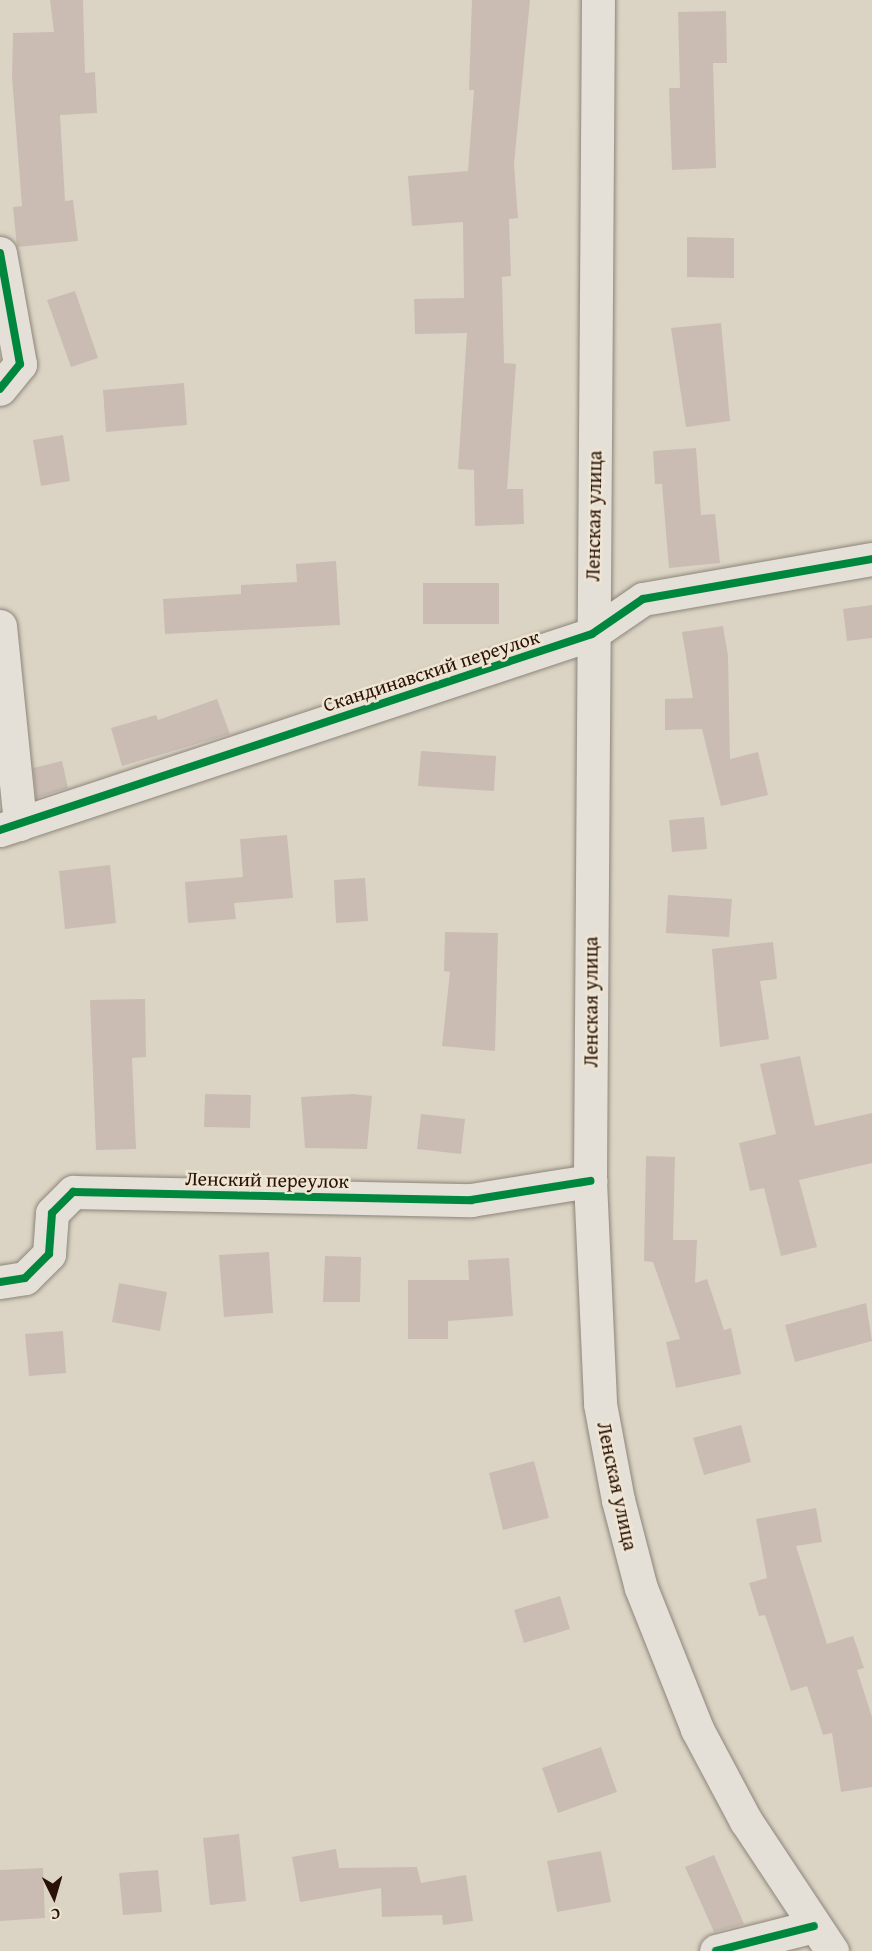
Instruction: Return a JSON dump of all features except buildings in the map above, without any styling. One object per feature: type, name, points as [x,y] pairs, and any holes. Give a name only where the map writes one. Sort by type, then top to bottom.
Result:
[{"type":"street","name":"Ленская улица","points":[[598,0],[590,1181],[600,1404],[618,1500],[641,1588],[697,1729],[746,1821],[823,1938]]},
{"type":"street","points":[[0,253],[20,364],[0,389]]},
{"type":"street","name":"Скандинавский переулок","points":[[10,827],[592,634],[643,599],[872,559]]},
{"type":"street","points":[[0,626],[10,827]]},
{"type":"street","name":"Ленский переулок","points":[[0,1282],[25,1278],[49,1254],[52,1213],[73,1192],[471,1200],[590,1181]]},
{"type":"street","points":[[716,1951],[823,1938]]},
{"type":"cycle path","points":[[0,253],[20,364],[0,389]]},
{"type":"cycle path","points":[[0,830],[592,634],[643,599],[872,559]]},
{"type":"cycle path","points":[[0,1282],[25,1278],[49,1254],[52,1213],[73,1192],[471,1200],[590,1181]]},
{"type":"cycle path","points":[[716,1951],[814,1926]]}]
